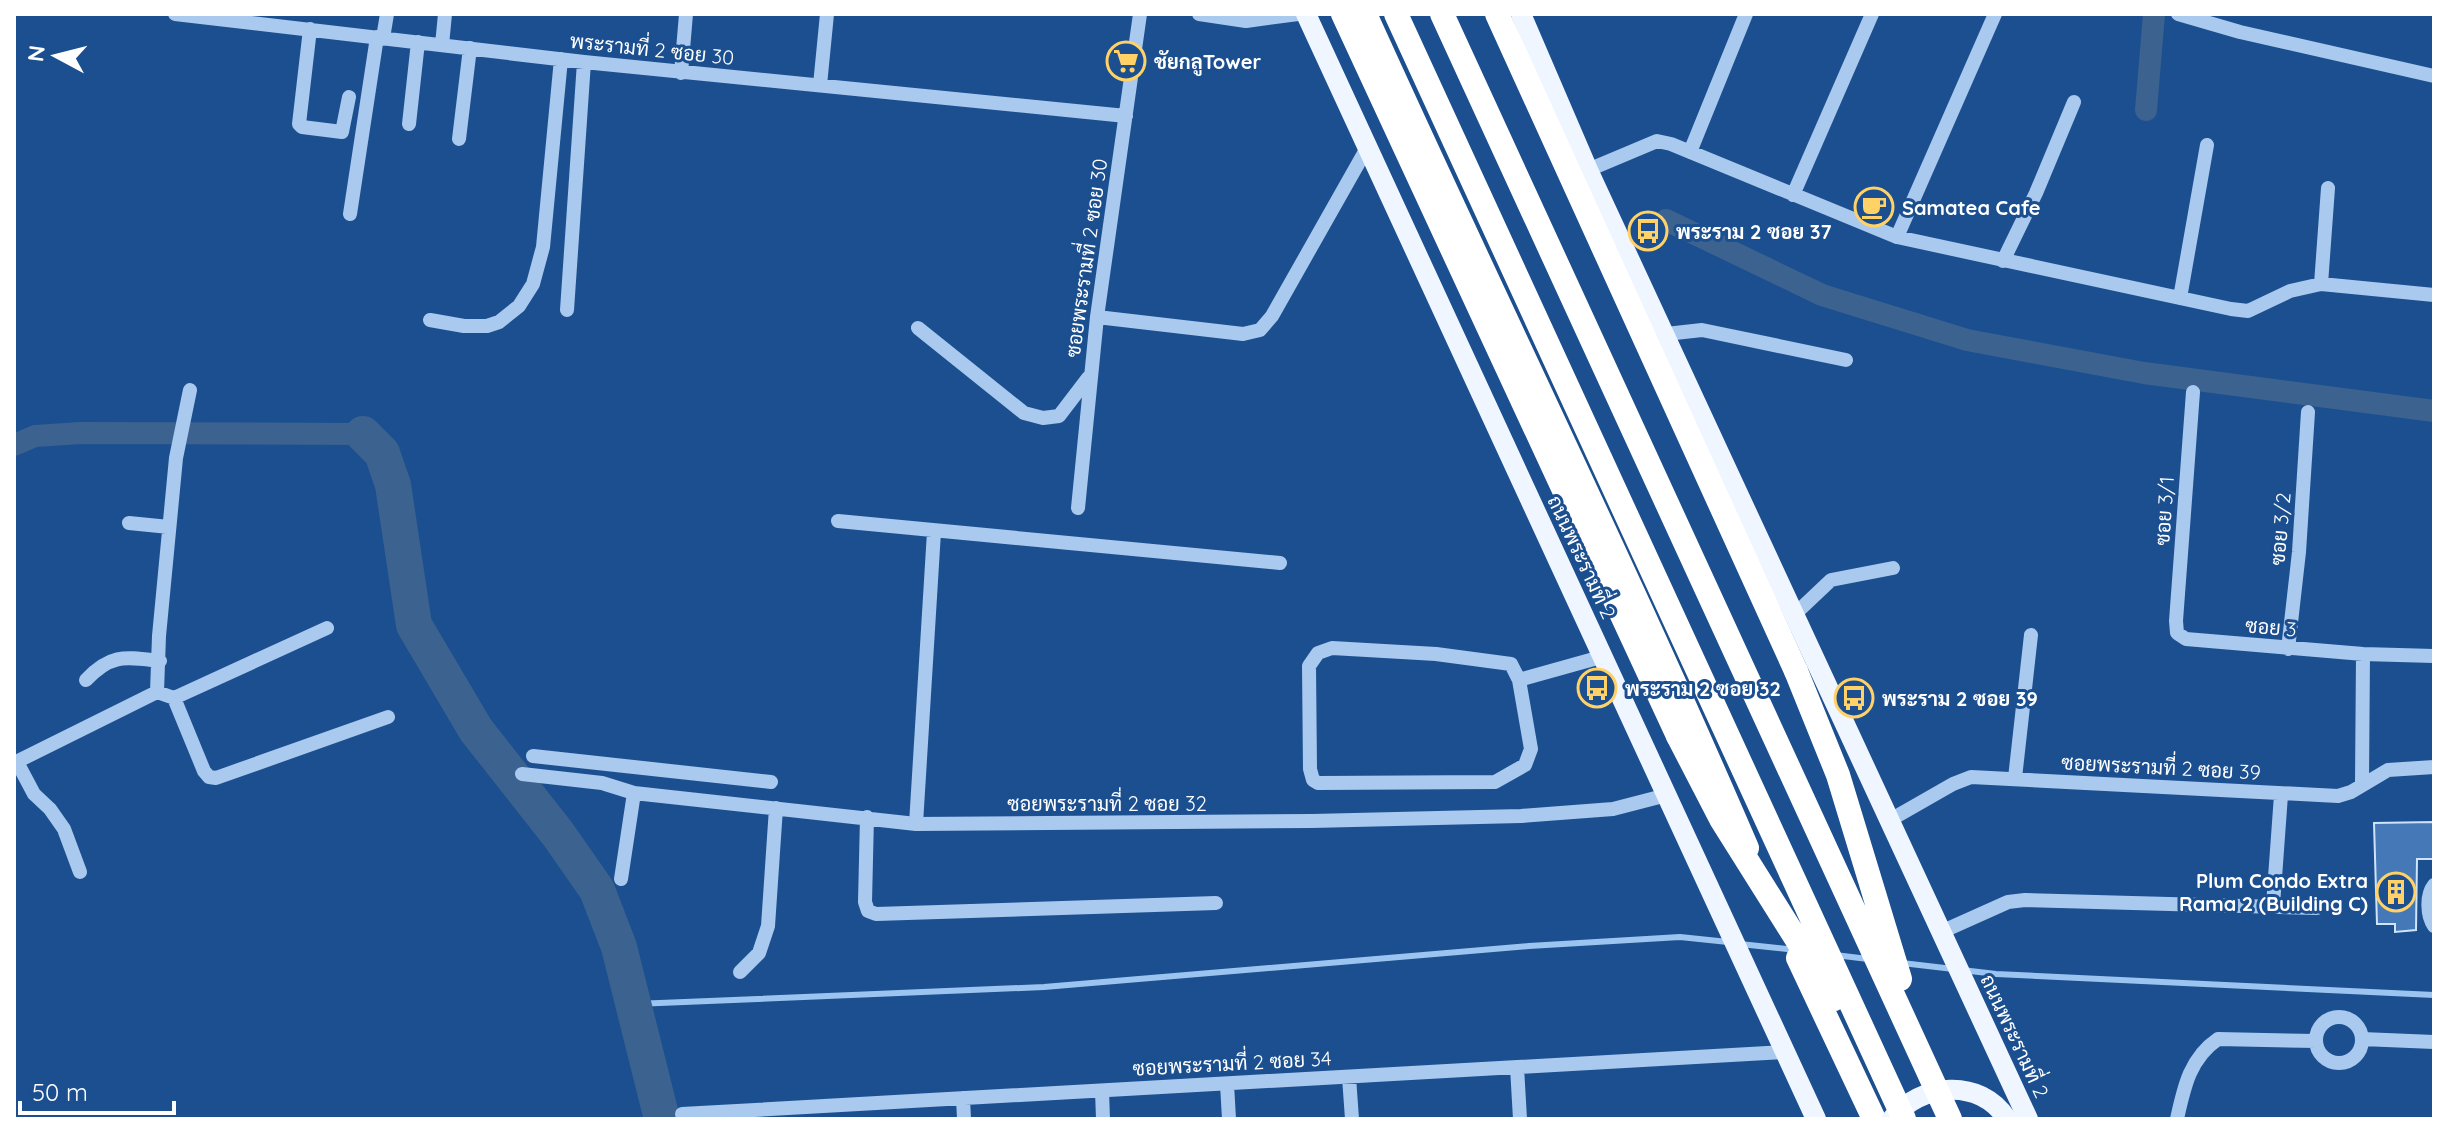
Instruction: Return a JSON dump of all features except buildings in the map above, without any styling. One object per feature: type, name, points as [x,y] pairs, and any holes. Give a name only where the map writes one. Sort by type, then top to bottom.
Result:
[{"type":"highway","points":[[1343,14],[1692,765],[1728,830],[1887,1083]]},
{"type":"highway","name":"ถนนพระรามที่ 2","points":[[1365,14],[1471,248],[1667,662],[1775,912],[1874,1119]]},
{"type":"highway","points":[[1396,14],[1904,1119]]},
{"type":"highway","points":[[1442,14],[1950,1119]]},
{"type":"highway","points":[[1454,14],[1961,1119]]},
{"type":"highway","points":[[1497,14],[1816,719],[1849,810],[1925,1064]]},
{"type":"main road","name":"ถนนพระรามที่ 2","points":[[1306,14],[1816,1119]]},
{"type":"main road","name":"ถนนพระรามที่ 2","points":[[1521,14],[1588,170],[2028,1119]]},
{"type":"main road","points":[[1892,1119],[1918,1096],[1948,1089],[1977,1094],[1993,1104],[2007,1119]]},
{"type":"street","name":"พระรามที่ 2 ซอย 30","points":[[175,14],[681,73],[1126,116]]},
{"type":"street","points":[[350,214],[380,37],[387,14]]},
{"type":"street","points":[[442,45],[445,14]]},
{"type":"street","points":[[681,73],[686,14]]},
{"type":"street","points":[[820,85],[827,14]]},
{"type":"street","name":"ซอยพระรามที่ 2 ซอย 30","points":[[1078,508],[1097,317],[1140,14]]},
{"type":"street","points":[[1199,14],[1246,21],[1298,14]]},
{"type":"street","points":[[1690,152],[1746,14]]},
{"type":"street","points":[[1793,195],[1872,14]]},
{"type":"street","points":[[1897,237],[1995,14]]},
{"type":"street","points":[[2178,14],[2240,32],[2434,76]]},
{"type":"street","points":[[310,29],[299,124],[302,127],[342,132],[349,97]]},
{"type":"street","points":[[409,124],[418,42]]},
{"type":"street","points":[[459,139],[470,48]]},
{"type":"street","points":[[430,320],[464,326],[487,326],[499,322],[519,306],[533,284],[543,247],[561,59]]},
{"type":"street","points":[[567,310],[584,62]]},
{"type":"street","points":[[2003,261],[2036,193],[2074,102]]},
{"type":"street","points":[[1588,170],[1657,141],[1897,237],[2248,311],[2290,291],[2321,284],[2434,295]]},
{"type":"street","points":[[2180,298],[2207,145]]},
{"type":"street","points":[[1097,317],[1243,334],[1260,330],[1272,316],[1367,148]]},
{"type":"street","points":[[2321,284],[2328,188]]},
{"type":"street","points":[[918,328],[1024,413],[1043,418],[1059,416],[1090,376]]},
{"type":"street","points":[[1666,334],[1702,330],[1846,360]]},
{"type":"street","points":[[157,692],[159,636],[176,458],[190,390]]},
{"type":"street","name":"ซอย 3/1","points":[[2177,633],[2193,392]]},
{"type":"street","name":"ซอย 3/2","points":[[2288,649],[2299,552],[2308,412]]},
{"type":"street","points":[[838,521],[1280,563]]},
{"type":"street","points":[[129,523],[169,527]]},
{"type":"street","points":[[916,824],[934,532]]},
{"type":"street","points":[[1794,615],[1831,580],[1893,568]]},
{"type":"street","points":[[80,872],[64,829],[34,794],[16,762],[157,692],[174,698],[327,628]]},
{"type":"street","name":"ซอย 3","points":[[2177,633],[2186,639],[2288,649],[2434,656]]},
{"type":"street","points":[[2015,778],[2031,635]]},
{"type":"street","points":[[1332,648],[1436,654],[1507,663],[1514,666],[1519,680],[1531,749],[1525,765],[1495,782],[1318,783],[1313,780],[1310,769],[1308,678],[1311,660],[1318,653],[1332,648]]},
{"type":"street","points":[[2362,783],[2363,654]]},
{"type":"street","points":[[86,680],[99,666],[112,659],[127,657],[160,661]]},
{"type":"street","points":[[1519,680],[1601,657]]},
{"type":"street","points":[[174,698],[204,771],[209,777],[216,778],[388,717]]},
{"type":"street","points":[[533,756],[771,782]]},
{"type":"street","name":"ซอยพระรามที่ 2 ซอย 39","points":[[1890,820],[1971,777],[2338,796],[2351,792],[2388,770],[2434,767]]},
{"type":"street","points":[[664,797],[668,771]]},
{"type":"street","name":"ซอยพระรามที่ 2 ซอย 32","points":[[522,774],[602,783],[634,793],[664,797],[916,824],[1521,816],[1613,809],[1667,795]]},
{"type":"street","points":[[621,879],[634,793]]},
{"type":"street","points":[[2273,905],[2281,795]]},
{"type":"street","points":[[740,972],[759,953],[768,926],[776,808]]},
{"type":"street","points":[[867,817],[865,902],[868,911],[876,914],[1216,903]]},
{"type":"street","points":[[2434,885],[2429,893],[2429,918],[2434,926]]},
{"type":"street","points":[[1944,938],[2016,900],[2317,908]]},
{"type":"street","points":[[2339,1016],[2353,1021],[2359,1027],[2362,1039],[2356,1056],[2343,1063],[2327,1060],[2316,1041],[2325,1021],[2339,1016]]},
{"type":"street","points":[[2177,1119],[2193,1064],[2218,1039],[2316,1041]]},
{"type":"street","points":[[2362,1039],[2434,1042]]},
{"type":"street","name":"ซอยพระรามที่ 2 ซอย 34","points":[[682,1114],[834,1112],[963,1098],[1785,1052]]},
{"type":"street","points":[[1517,1067],[1520,1119]]},
{"type":"street","points":[[1349,1077],[1352,1119]]},
{"type":"street","points":[[1227,1084],[1229,1119]]},
{"type":"street","points":[[1102,1091],[1103,1119]]},
{"type":"street","points":[[963,1098],[964,1119]]},
{"type":"waterway","points":[[2146,110],[2154,14]]},
{"type":"waterway","points":[[1666,220],[1822,295],[1967,340],[2144,373],[2434,411]]},
{"type":"waterway","points":[[14,445],[35,436],[81,433],[363,434]]},
{"type":"waterway","points":[[363,434],[382,453],[393,485],[414,625],[476,730],[558,834],[597,890],[619,947],[662,1119]]},
{"type":"waterway","points":[[635,1004],[1044,987],[1529,946],[1680,937],[1728,942]]},
{"type":"waterway","points":[[1740,944],[1796,950]]},
{"type":"waterway","points":[[1835,955],[1868,959]]},
{"type":"waterway","points":[[1902,963],[1996,974],[2434,995]]},
{"type":"place","name":"ชัยกลูTower","points":[[1126,61]]},
{"type":"place","name":"Samatea Cafe","points":[[1874,207]]},
{"type":"place","name":"พระราม 2 ซอย 37","points":[[1648,231]]},
{"type":"place","name":"พระราม 2 ซอย 32","points":[[1597,688]]},
{"type":"place","name":"พระราม 2 ซอย 39","points":[[1854,698]]},
{"type":"place","name":"Plum Condo Extra Rama 2 (Building C)","points":[[2396,892]]}]
